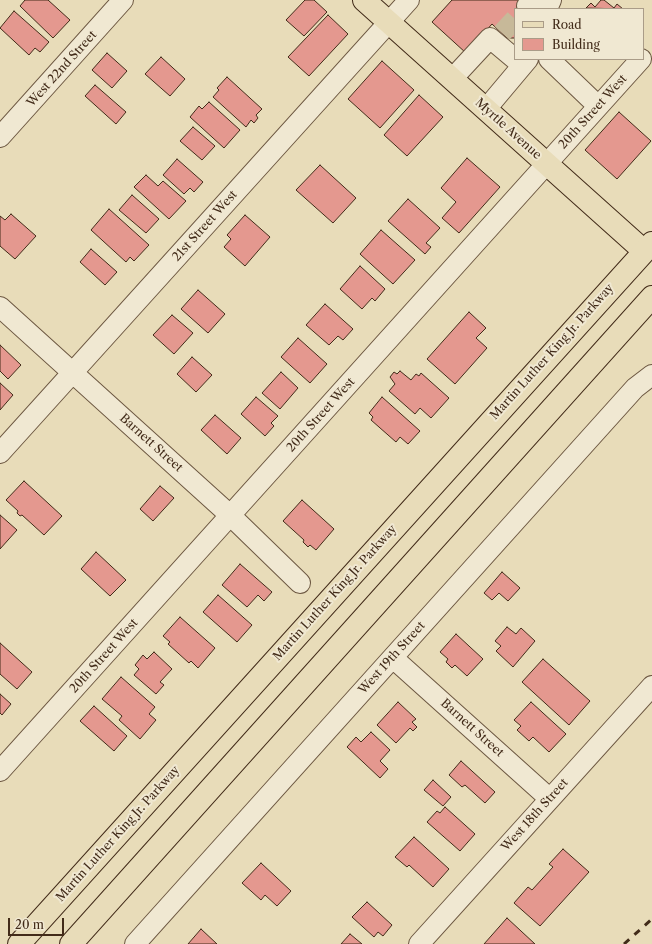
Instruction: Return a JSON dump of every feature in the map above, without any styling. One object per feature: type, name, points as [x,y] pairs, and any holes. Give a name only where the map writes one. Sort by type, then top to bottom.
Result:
[{"type":"main road","name":"Myrtle Avenue","points":[[364,0],[547,164],[649,251]]},
{"type":"main road","name":"Martin Luther King Jr. Parkway","points":[[19,944],[649,251]]},
{"type":"main road","points":[[71,944],[652,296]]},
{"type":"street","name":"West 22nd Street","points":[[0,137],[123,0]]},
{"type":"street","name":"21st Street West","points":[[0,453],[409,0]]},
{"type":"street","points":[[452,79],[490,38],[498,37],[514,54]]},
{"type":"street","points":[[644,56],[652,47]]},
{"type":"street","points":[[550,60],[598,106]]},
{"type":"street","name":"20th Street West","points":[[0,771],[640,60]]},
{"type":"street","points":[[486,109],[520,61]]},
{"type":"street","name":"Barnett Street","points":[[0,307],[231,516],[300,582]]},
{"type":"street","name":"West 19th Street","points":[[135,944],[635,388],[652,375]]},
{"type":"street","name":"Barnett Street","points":[[393,658],[550,799]]},
{"type":"street","name":"West 18th Street","points":[[419,944],[652,686]]},
{"type":"building","points":[[25,0],[48,0],[70,20],[53,38],[20,6]]},
{"type":"building","points":[[305,0],[314,0],[327,12],[304,36],[286,20]]},
{"type":"building","points":[[452,0],[520,0],[529,8],[514,8],[514,38],[507,38],[492,24],[466,53],[432,22]]},
{"type":"building","points":[[601,0],[604,0],[614,8],[586,8],[591,3],[595,7]]},
{"type":"building","points":[[617,4],[622,8],[614,8]]},
{"type":"building","points":[[14,11],[49,42],[40,52],[35,48],[29,55],[0,28]]},
{"type":"building","points":[[328,15],[348,34],[309,76],[288,57]]},
{"type":"building","points":[[107,53],[127,71],[112,88],[92,70]]},
{"type":"building","points":[[161,57],[185,79],[170,96],[145,74]]},
{"type":"building","points":[[382,61],[414,90],[380,128],[348,99]]},
{"type":"building","points":[[227,77],[262,109],[256,115],[258,118],[254,123],[251,120],[246,127],[213,97],[219,90],[217,88]]},
{"type":"building","points":[[95,85],[126,112],[116,124],[85,96]]},
{"type":"building","points":[[419,95],[443,117],[407,156],[384,135]]},
{"type":"building","points":[[209,102],[240,130],[224,148],[190,117],[199,106],[202,109]]},
{"type":"building","points":[[619,112],[651,141],[617,179],[585,150]]},
{"type":"building","points":[[193,127],[215,146],[202,160],[180,141]]},
{"type":"building","points":[[467,158],[500,187],[459,233],[442,218],[456,202],[441,188]]},
{"type":"building","points":[[177,159],[203,182],[194,192],[190,188],[184,194],[163,175]]},
{"type":"building","points":[[320,165],[356,198],[333,223],[296,190]]},
{"type":"building","points":[[146,175],[158,186],[163,181],[186,201],[169,219],[134,187]]},
{"type":"building","points":[[132,195],[159,219],[146,233],[119,210]]},
{"type":"building","points":[[408,199],[440,228],[426,243],[431,247],[425,254],[388,221]]},
{"type":"building","points":[[109,209],[149,245],[134,261],[130,257],[126,262],[91,230]]},
{"type":"building","points":[[11,214],[36,236],[15,259],[0,246],[0,216],[5,220]]},
{"type":"building","points":[[245,215],[270,237],[245,266],[224,247],[231,239],[227,235]]},
{"type":"building","points":[[381,230],[415,260],[393,284],[360,254]]},
{"type":"building","points":[[91,249],[117,272],[105,285],[80,262]]},
{"type":"building","points":[[360,266],[385,289],[375,301],[372,298],[362,309],[340,289]]},
{"type":"building","points":[[198,290],[225,314],[208,333],[181,309]]},
{"type":"building","points":[[325,304],[353,329],[343,340],[338,336],[329,345],[306,325]]},
{"type":"building","points":[[469,312],[486,328],[476,338],[487,348],[455,384],[427,359]]},
{"type":"building","points":[[172,315],[193,333],[174,354],[153,335]]},
{"type":"building","points":[[298,338],[327,364],[310,383],[281,357]]},
{"type":"building","points":[[0,345],[21,365],[8,379],[0,371]]},
{"type":"building","points":[[192,357],[212,375],[196,392],[177,374]]},
{"type":"building","points":[[400,371],[411,380],[416,374],[419,376],[421,373],[449,398],[431,418],[420,408],[415,414],[389,391],[395,384],[390,377],[394,372],[397,374]]},
{"type":"building","points":[[281,372],[298,388],[280,409],[262,393]]},
{"type":"building","points":[[0,383],[13,395],[0,410]]},
{"type":"building","points":[[256,397],[278,416],[271,423],[274,426],[265,436],[241,414]]},
{"type":"building","points":[[382,397],[420,431],[408,444],[400,437],[396,442],[371,420],[373,417],[369,413]]},
{"type":"building","points":[[215,415],[241,438],[227,454],[201,430]]},
{"type":"building","points":[[24,481],[62,516],[44,535],[22,515],[20,516],[17,513],[18,511],[6,500]]},
{"type":"building","points":[[160,486],[174,498],[153,521],[140,509]]},
{"type":"building","points":[[302,500],[334,529],[316,550],[310,545],[308,547],[303,542],[304,540],[283,521]]},
{"type":"building","points":[[0,515],[17,530],[0,549]]},
{"type":"building","points":[[96,552],[126,580],[110,596],[81,569]]},
{"type":"building","points":[[240,564],[272,592],[264,601],[258,595],[247,607],[222,585]]},
{"type":"building","points":[[502,572],[520,588],[508,601],[499,593],[492,600],[484,593]]},
{"type":"building","points":[[218,595],[252,625],[237,642],[203,612]]},
{"type":"building","points":[[180,617],[215,648],[198,668],[191,661],[189,663],[168,644],[170,642],[163,636]]},
{"type":"building","points":[[507,627],[516,634],[521,628],[535,641],[513,667],[496,651],[501,646],[495,641]]},
{"type":"building","points":[[456,634],[483,659],[467,676],[455,665],[452,668],[446,662],[448,659],[440,652]]},
{"type":"building","points":[[0,643],[32,672],[17,689],[0,674]]},
{"type":"building","points":[[154,652],[172,669],[160,682],[164,685],[156,694],[134,675],[139,669],[135,665],[143,655],[147,659]]},
{"type":"building","points":[[543,659],[590,701],[569,725],[522,682]]},
{"type":"building","points":[[121,677],[155,707],[149,714],[156,720],[140,739],[119,720],[122,716],[102,699]]},
{"type":"building","points":[[0,694],[11,704],[2,715],[0,713]]},
{"type":"building","points":[[398,702],[416,719],[412,722],[417,727],[413,731],[410,728],[396,743],[377,725]]},
{"type":"building","points":[[531,702],[566,734],[549,752],[533,737],[529,741],[517,730],[521,726],[514,720]]},
{"type":"building","points":[[94,706],[127,736],[114,751],[80,721]]},
{"type":"building","points":[[371,732],[390,750],[380,761],[388,769],[380,778],[347,747],[356,737],[361,742]]},
{"type":"building","points":[[461,761],[495,792],[485,803],[465,785],[462,787],[449,775]]},
{"type":"building","points":[[433,780],[451,797],[443,806],[424,790]]},
{"type":"building","points":[[445,807],[475,834],[460,851],[427,822],[437,811],[440,813]]},
{"type":"building","points":[[414,837],[449,869],[433,887],[409,865],[407,867],[395,857]]},
{"type":"building","points":[[563,849],[589,872],[540,926],[514,903],[528,887],[532,890],[553,867],[549,864]]},
{"type":"building","points":[[261,863],[291,891],[277,906],[265,895],[261,900],[242,883]]},
{"type":"building","points":[[367,902],[392,925],[383,936],[378,932],[374,937],[352,917]]},
{"type":"building","points":[[507,918],[535,944],[484,944]]},
{"type":"building","points":[[201,929],[217,944],[188,944]]},
{"type":"building","points":[[350,934],[362,944],[341,944]]},
{"type":"tunnel","points":[[502,33],[514,20]]},
{"type":"railway","points":[[624,944],[652,919]]}]
